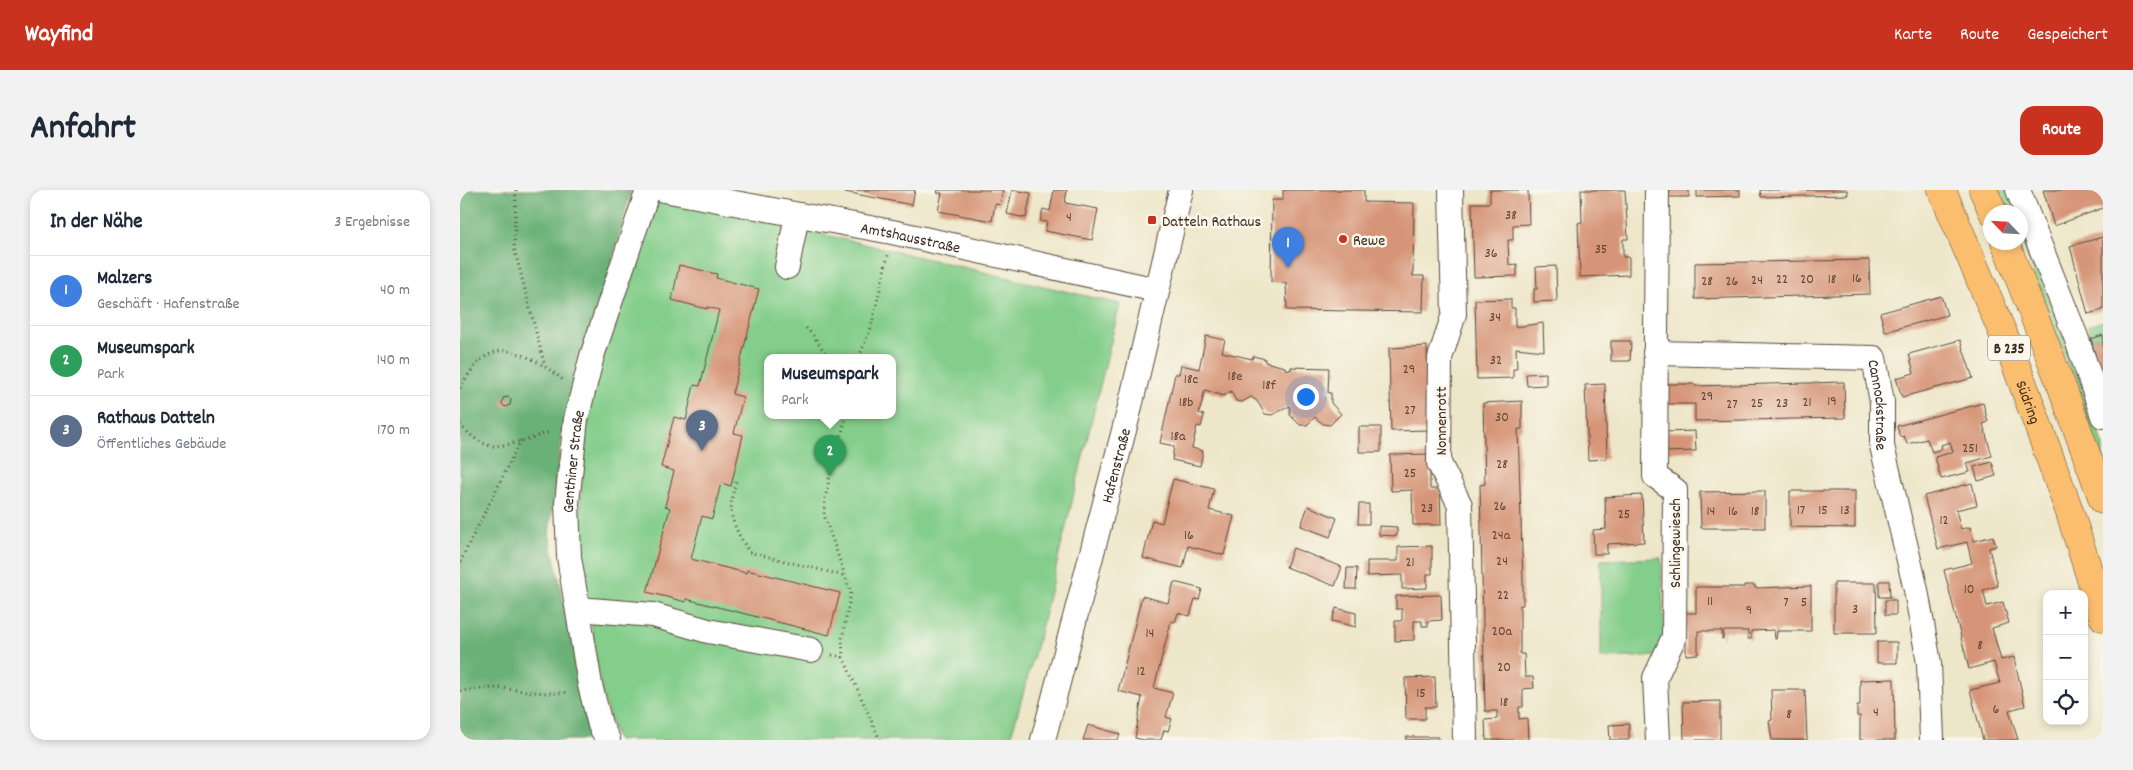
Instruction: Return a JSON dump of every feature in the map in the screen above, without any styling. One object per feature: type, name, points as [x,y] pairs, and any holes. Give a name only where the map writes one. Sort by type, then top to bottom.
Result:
[{"type":"main road","name":"Südring","points":[[1942,190],[2013,357],[2069,510],[2103,617]]},
{"type":"main road","points":[[1983,190],[1990,205]]},
{"type":"main road","name":"B 235","points":[[2008,250],[2064,390],[2103,500]]},
{"type":"street","name":"Genthiner Straße","points":[[608,740],[600,725],[590,685],[569,557],[567,503],[579,408],[592,356],[648,190]]},
{"type":"street","name":"Amtshausstraße","points":[[664,190],[892,232],[1157,290]]},
{"type":"street","name":"Hafenstraße","points":[[1043,740],[1128,415],[1181,190]]},
{"type":"street","name":"Nonnenrott","points":[[1451,190],[1454,314],[1440,358],[1439,463],[1460,505],[1465,740]]},
{"type":"street","points":[[1655,353],[1657,190]]},
{"type":"street","points":[[2018,190],[2076,337],[2103,416]]},
{"type":"street","points":[[787,267],[797,216]]},
{"type":"street","name":"Schlingewiesch","points":[[1655,353],[1655,476],[1675,490],[1674,638],[1655,678],[1658,740]]},
{"type":"street","name":"Cannockstraße","points":[[1655,353],[1874,358],[1882,402],[1882,446],[1916,590],[1929,663],[1932,740]]},
{"type":"street","points":[[578,609],[653,615],[708,630],[812,650]]},
{"type":"path","points":[[460,425],[470,436],[491,446],[552,431],[579,408],[545,366],[514,248],[516,190]]},
{"type":"path","points":[[860,354],[871,328],[882,287],[892,232]]},
{"type":"path","points":[[806,328],[826,354]]},
{"type":"path","points":[[460,388],[472,369],[491,353],[503,351],[525,356],[545,366]]},
{"type":"path","points":[[846,419],[831,468],[824,515],[851,593],[842,639],[843,657],[880,740]]},
{"type":"path","points":[[460,562],[521,440]]},
{"type":"path","points":[[736,482],[730,502],[732,518],[749,552],[846,576]]},
{"type":"path","points":[[812,650],[843,657]]},
{"type":"path","points":[[460,691],[479,688],[504,688],[553,694],[573,692],[590,685]]},
{"type":"green space","points":[[460,190],[631,190],[607,281],[582,357],[563,426],[549,533],[578,669],[589,740],[460,740]]},
{"type":"green space","points":[[1998,190],[2008,190],[2016,205],[2005,205]]},
{"type":"green space","points":[[655,195],[1120,304],[1040,633],[1010,740],[618,740],[601,689],[578,531],[587,420],[601,361]]},
{"type":"green space","points":[[2028,239],[2103,443],[2103,471],[2084,409],[2025,250],[2028,250]]},
{"type":"green space","points":[[2103,321],[2103,335],[2091,339],[2088,326]]},
{"type":"green space","points":[[1661,558],[1664,635],[1657,656],[1601,658],[1601,560]]},
{"type":"building","points":[[845,190],[915,190],[912,205],[845,192]]},
{"type":"building","points":[[938,190],[1003,190],[1000,205],[995,204],[992,221],[938,211],[942,193],[937,193]]},
{"type":"building","points":[[1012,190],[1031,193],[1026,218],[1007,214]]},
{"type":"building","points":[[1054,190],[1067,190],[1065,203],[1098,209],[1092,240],[1045,231],[1047,222],[1040,221],[1043,209],[1050,211]]},
{"type":"building","name":"Rewe","points":[[1283,190],[1364,190],[1364,202],[1414,203],[1413,276],[1424,276],[1423,312],[1287,310],[1286,283],[1271,282],[1272,200],[1283,200]]},
{"type":"building","points":[[1490,190],[1528,190],[1529,224],[1513,225],[1513,240],[1508,240],[1509,265],[1517,264],[1517,276],[1474,277],[1472,203],[1490,203]]},
{"type":"building","points":[[1581,190],[1625,190],[1628,239],[1623,239],[1623,257],[1629,257],[1629,275],[1580,277],[1578,223],[1582,222]]},
{"type":"building","points":[[1668,190],[1689,190],[1689,197],[1668,197]]},
{"type":"building","points":[[1697,190],[1740,190],[1740,196],[1697,197]]},
{"type":"building","points":[[1760,190],[1847,190],[1848,195],[1761,197]]},
{"type":"building","points":[[2043,190],[2103,190],[2103,208],[2054,226]]},
{"type":"building","points":[[2103,237],[2103,310],[2088,314],[2070,246]]},
{"type":"building","points":[[1869,260],[1870,294],[1695,299],[1695,263]]},
{"type":"building","points":[[679,265],[717,274],[716,278],[759,289],[732,394],[743,397],[734,433],[743,435],[731,486],[721,483],[712,519],[702,516],[691,559],[746,573],[747,570],[840,593],[829,635],[686,599],[686,602],[647,592],[670,508],[665,506],[674,471],[661,467],[674,417],[686,420],[694,385],[700,386],[719,310],[707,307],[707,309],[672,300]]},
{"type":"building","points":[[1556,266],[1557,301],[1534,302],[1534,289],[1537,289],[1536,267]]},
{"type":"building","points":[[1941,296],[1947,315],[1885,332],[1880,313]]},
{"type":"building","points":[[1511,299],[1511,308],[1515,308],[1515,327],[1543,323],[1544,351],[1516,348],[1517,369],[1513,369],[1513,378],[1477,379],[1475,300]]},
{"type":"building","points":[[2103,335],[2103,370],[2100,371],[2091,339]]},
{"type":"building","points":[[1206,336],[1225,340],[1222,352],[1252,359],[1253,356],[1265,359],[1265,362],[1285,367],[1285,369],[1291,370],[1291,367],[1329,368],[1328,393],[1331,393],[1331,403],[1341,414],[1330,425],[1323,424],[1315,417],[1307,425],[1300,425],[1290,415],[1290,406],[1272,415],[1265,414],[1257,401],[1251,397],[1242,402],[1236,401],[1231,391],[1224,396],[1205,390],[1199,413],[1204,415],[1201,427],[1197,426],[1192,448],[1203,451],[1200,466],[1172,460],[1174,446],[1160,443],[1175,374],[1179,374],[1181,365],[1199,369]]},
{"type":"building","points":[[1960,340],[1973,378],[1902,397],[1896,378],[1914,373],[1909,354]]},
{"type":"building","points":[[1611,341],[1631,341],[1630,361],[1611,361]]},
{"type":"building","points":[[1427,346],[1429,430],[1391,431],[1389,348]]},
{"type":"building","points":[[1546,373],[1546,385],[1527,386],[1526,374]]},
{"type":"building","points":[[1844,382],[1845,418],[1695,421],[1695,404],[1663,404],[1663,384],[1694,384],[1695,386]]},
{"type":"building","points":[[1605,384],[1607,459],[1588,460],[1585,385]]},
{"type":"building","points":[[508,397],[511,400],[510,405],[505,407],[502,404],[503,398]]},
{"type":"building","points":[[1522,401],[1522,429],[1518,429],[1523,582],[1523,605],[1520,605],[1520,654],[1524,654],[1525,677],[1533,677],[1534,688],[1523,689],[1523,707],[1519,707],[1519,719],[1527,718],[1528,740],[1486,740],[1485,720],[1497,719],[1497,711],[1485,711],[1480,485],[1485,484],[1483,403]]},
{"type":"building","points":[[1983,403],[1988,422],[1983,424],[1992,456],[1967,463],[1970,472],[1941,479],[1935,457],[1953,452],[1950,442],[1941,445],[1942,448],[1932,452],[1927,439],[1907,444],[1904,436],[1900,437],[1897,426]]},
{"type":"building","points":[[1359,427],[1381,427],[1381,452],[1359,452]]},
{"type":"building","points":[[1695,431],[1696,451],[1664,452],[1664,432]]},
{"type":"building","points":[[1430,454],[1430,489],[1440,489],[1441,525],[1413,525],[1412,490],[1391,491],[1390,455]]},
{"type":"building","points":[[1992,462],[1996,476],[1978,481],[1974,467]]},
{"type":"building","points":[[1173,479],[1214,489],[1209,510],[1234,516],[1224,555],[1188,546],[1183,568],[1143,558],[1152,520],[1162,523]]},
{"type":"building","points":[[1972,483],[1977,505],[1956,510],[1961,529],[1970,527],[1974,541],[1993,536],[1996,546],[1989,548],[1998,586],[1983,590],[1987,606],[2003,602],[2009,623],[1992,628],[2001,660],[2014,657],[2025,706],[2009,710],[2018,740],[1983,740],[1970,690],[2000,683],[1994,662],[1969,669],[1944,570],[1972,563],[1967,542],[1938,549],[1924,496]]},
{"type":"building","points":[[1765,491],[1765,528],[1701,528],[1700,492]]},
{"type":"building","points":[[1790,491],[1855,491],[1855,528],[1790,527]]},
{"type":"building","points":[[1642,495],[1644,542],[1607,544],[1607,554],[1594,554],[1593,530],[1606,529],[1605,497]]},
{"type":"building","points":[[1359,504],[1369,504],[1369,524],[1358,524]]},
{"type":"building","points":[[1308,506],[1337,518],[1330,537],[1301,526]]},
{"type":"building","points":[[1379,526],[1397,527],[1397,536],[1379,535]]},
{"type":"building","points":[[1432,546],[1432,574],[1427,574],[1427,588],[1402,589],[1402,575],[1367,576],[1367,561],[1398,561],[1398,547]]},
{"type":"building","points":[[1293,548],[1342,567],[1335,586],[1286,567]]},
{"type":"building","points":[[1347,568],[1357,568],[1356,589],[1346,589]]},
{"type":"building","points":[[1879,581],[1889,581],[1890,597],[1879,597]]},
{"type":"building","points":[[1174,582],[1202,589],[1199,600],[1195,599],[1190,616],[1178,613],[1175,622],[1171,621],[1154,688],[1173,693],[1166,717],[1172,719],[1168,731],[1164,730],[1161,740],[1144,740],[1135,738],[1142,697],[1118,691],[1142,596],[1168,603]]},
{"type":"building","points":[[1834,583],[1876,583],[1877,633],[1834,633]]},
{"type":"building","points":[[1744,585],[1755,585],[1755,588],[1811,586],[1811,631],[1777,631],[1775,639],[1774,630],[1751,631],[1751,639],[1748,639],[1748,631],[1724,631],[1722,639],[1722,631],[1698,631],[1698,654],[1686,655],[1686,613],[1696,613],[1696,587],[1744,587]]},
{"type":"building","points":[[1441,595],[1442,620],[1428,621],[1428,626],[1422,626],[1422,621],[1414,621],[1414,640],[1395,641],[1395,621],[1401,621],[1402,619],[1402,609],[1396,609],[1396,596]]},
{"type":"building","points":[[1885,600],[1896,600],[1896,615],[1885,615]]},
{"type":"building","points":[[1336,608],[1356,613],[1356,627],[1332,621]]},
{"type":"building","points":[[1877,642],[1897,642],[1897,663],[1877,663]]},
{"type":"building","points":[[1435,677],[1436,707],[1425,707],[1425,719],[1406,719],[1405,678]]},
{"type":"building","points":[[1894,679],[1895,740],[1860,740],[1860,716],[1857,716],[1857,706],[1860,706],[1860,680]]},
{"type":"building","points":[[1771,690],[1805,690],[1807,740],[1772,740],[1769,721],[1772,720]]},
{"type":"building","points":[[1720,701],[1720,740],[1684,740],[1683,702]]},
{"type":"building","points":[[1629,724],[1629,740],[1610,740],[1609,725]]},
{"type":"building","points":[[1088,725],[1120,734],[1118,740],[1083,740]]},
{"type":"building","points":[[1406,737],[1438,737],[1438,740],[1406,740]]},
{"type":"place","name":"Datteln Rathaus","points":[[1152,220]]},
{"type":"place","name":"Rewe","points":[[1343,239]]},
{"type":"place","name":"Malzers","points":[[1288,268]]},
{"type":"place","name":"Rathaus Datteln","points":[[702,451]]},
{"type":"place","name":"Museumspark","points":[[830,476]]}]
